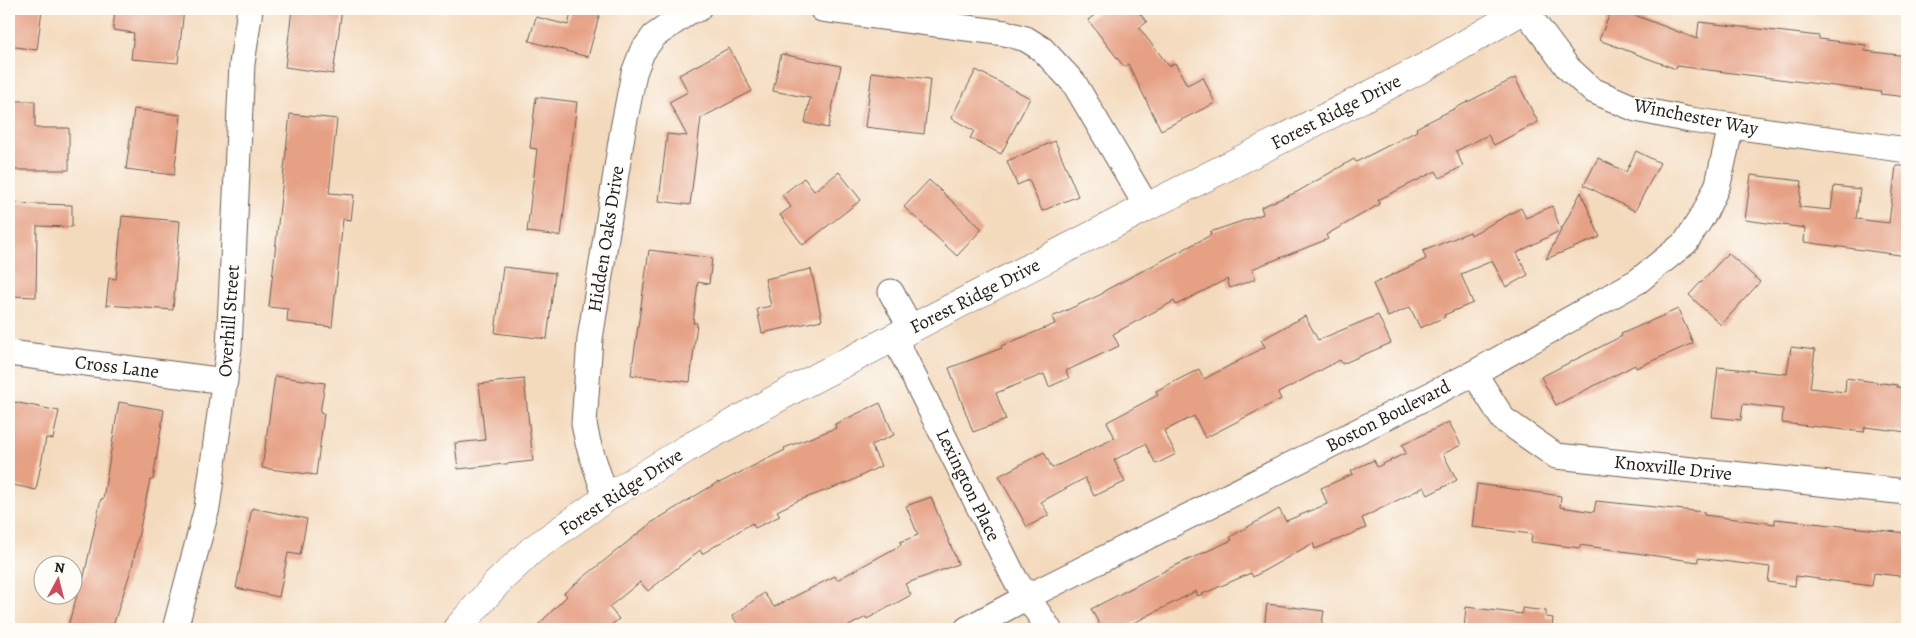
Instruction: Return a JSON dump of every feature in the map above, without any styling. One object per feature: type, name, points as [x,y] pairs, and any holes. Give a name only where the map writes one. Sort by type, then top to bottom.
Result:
[{"type":"main road","name":"Forest Ridge Drive","points":[[457,629],[498,582],[532,550],[606,498],[686,449],[794,388],[1425,67],[1524,9]]},
{"type":"street","name":"Overhill Street","points":[[175,629],[207,508],[229,348],[242,64],[250,9]]},
{"type":"street","name":"Hidden Oaks Drive","points":[[606,498],[588,443],[584,424],[590,339],[623,129],[634,73],[642,52],[654,36],[690,11],[698,9]]},
{"type":"street","points":[[822,9],[1005,33],[1034,44],[1042,49],[1074,83],[1147,207]]},
{"type":"street","name":"Winchester Way","points":[[1524,9],[1568,68],[1592,90],[1636,109],[1690,120],[1907,150]]},
{"type":"street","name":"Boston Boulevard","points":[[967,629],[1027,596],[1474,373],[1638,281],[1686,242],[1705,212],[1718,184],[1731,126]]},
{"type":"street","name":"Lexington Place","points":[[891,292],[903,333],[1015,579],[1049,629]]},
{"type":"street","name":"Cross Lane","points":[[9,353],[225,381]]},
{"type":"street","name":"Knoxville Drive","points":[[1474,373],[1504,419],[1556,456],[1907,492]]},
{"type":"building","points":[[9,9],[42,9],[37,50],[9,46]]},
{"type":"building","points":[[115,9],[184,9],[178,63],[131,59],[134,33],[113,30]]},
{"type":"building","points":[[292,9],[342,9],[333,74],[285,67]]},
{"type":"building","points":[[572,9],[601,9],[588,57],[529,41],[536,17],[568,25]]},
{"type":"building","points":[[1102,9],[1136,9],[1147,22],[1139,28],[1169,66],[1175,63],[1187,85],[1203,77],[1215,103],[1161,130],[1128,64],[1124,67],[1088,20]]},
{"type":"building","points":[[1612,9],[1619,9],[1697,39],[1699,22],[1819,36],[1819,39],[1866,45],[1865,51],[1907,56],[1907,97],[1677,66],[1676,69],[1599,40]]},
{"type":"building","points":[[729,48],[752,91],[701,118],[690,205],[659,201],[667,134],[687,136],[669,102],[688,92],[679,75]]},
{"type":"building","points":[[781,54],[841,66],[828,128],[805,123],[810,98],[773,91]]},
{"type":"building","points":[[976,70],[1030,98],[1001,154],[970,138],[974,131],[951,118]]},
{"type":"building","points":[[872,72],[930,79],[924,134],[865,127]]},
{"type":"building","points":[[1515,78],[1538,122],[1494,145],[1488,135],[1456,151],[1463,166],[1440,178],[1436,171],[1378,200],[1380,204],[1326,235],[1328,239],[1252,269],[1256,279],[1230,288],[1227,279],[1176,305],[1174,301],[1113,334],[1119,346],[1066,371],[1069,378],[1049,387],[1044,374],[996,393],[1006,420],[973,432],[949,368],[1002,348],[1001,346],[1055,324],[1052,317],[1104,293],[1104,291],[1211,235],[1210,232],[1263,214],[1261,207],[1297,192],[1354,159],[1356,162],[1417,131],[1416,128]]},
{"type":"building","points":[[536,97],[577,102],[561,236],[527,232],[537,149],[530,148]]},
{"type":"building","points":[[9,101],[35,101],[35,128],[69,128],[69,170],[9,170]]},
{"type":"building","points":[[134,109],[181,115],[174,175],[126,169]]},
{"type":"building","points":[[290,114],[337,119],[329,193],[354,195],[351,220],[343,219],[332,327],[287,322],[288,309],[269,307]]},
{"type":"building","points":[[1055,141],[1078,196],[1042,211],[1029,180],[1017,185],[1007,161]]},
{"type":"building","points":[[1636,151],[1660,163],[1635,211],[1584,185],[1598,158],[1626,172]]},
{"type":"building","points":[[1896,166],[1907,166],[1907,256],[1804,242],[1805,228],[1745,220],[1751,175],[1802,181],[1799,207],[1831,210],[1834,186],[1860,189],[1856,219],[1889,223]]},
{"type":"building","points":[[839,172],[861,200],[803,245],[780,215],[791,207],[782,195],[804,178],[814,191]]},
{"type":"building","points":[[929,180],[982,229],[957,256],[904,207]]},
{"type":"building","points":[[1581,192],[1600,237],[1546,259]]},
{"type":"building","points":[[9,203],[72,205],[72,227],[37,226],[36,297],[9,296]]},
{"type":"building","points":[[1552,206],[1561,230],[1517,253],[1528,275],[1506,287],[1492,261],[1461,274],[1473,303],[1444,315],[1445,317],[1420,328],[1410,307],[1388,317],[1373,284],[1426,259],[1423,251],[1470,232],[1471,235],[1521,208],[1526,218]]},
{"type":"building","points":[[122,216],[180,221],[173,310],[106,305],[109,278],[116,279]]},
{"type":"building","points":[[649,250],[712,258],[709,284],[698,282],[693,323],[697,323],[690,382],[631,375]]},
{"type":"building","points":[[1728,253],[1760,282],[1721,325],[1689,295]]},
{"type":"building","points":[[503,267],[555,273],[547,339],[495,333]]},
{"type":"building","points":[[811,269],[822,320],[762,333],[757,309],[771,306],[765,279]]},
{"type":"building","points":[[1678,309],[1693,343],[1636,368],[1635,365],[1556,405],[1541,377],[1622,336],[1621,334]]},
{"type":"building","points":[[1378,315],[1391,343],[1342,364],[1340,360],[1278,393],[1281,399],[1205,438],[1194,416],[1164,431],[1176,454],[1156,464],[1145,444],[1114,460],[1125,482],[1094,496],[1085,478],[1041,502],[1049,515],[1027,527],[999,476],[1044,452],[1052,468],[1115,438],[1107,422],[1158,395],[1156,391],[1199,369],[1204,379],[1265,347],[1261,340],[1305,316],[1318,340]]},
{"type":"building","points":[[1791,347],[1815,350],[1810,388],[1845,392],[1846,378],[1907,388],[1907,432],[1865,427],[1864,432],[1782,423],[1783,409],[1743,404],[1741,420],[1712,417],[1718,367],[1787,374]]},
{"type":"building","points":[[275,376],[325,383],[320,413],[324,414],[316,475],[262,468]]},
{"type":"building","points":[[524,379],[533,461],[458,469],[455,443],[485,440],[479,384]]},
{"type":"building","points":[[9,401],[59,411],[53,439],[46,438],[36,490],[9,484]]},
{"type":"building","points":[[119,402],[164,410],[153,480],[150,480],[132,567],[112,629],[67,629],[74,606],[82,606],[82,581],[101,499],[103,499]]},
{"type":"building","points":[[880,403],[894,435],[871,445],[881,466],[849,482],[797,501],[777,511],[780,516],[755,528],[752,523],[702,554],[700,550],[648,591],[640,582],[609,607],[619,619],[606,629],[534,629],[567,596],[564,593],[651,523],[718,482],[785,450],[784,448],[836,428],[835,424]]},
{"type":"building","points":[[1449,422],[1461,445],[1443,454],[1457,480],[1428,495],[1424,487],[1362,518],[1366,528],[1315,549],[1313,543],[1253,577],[1251,573],[1198,596],[1196,591],[1122,629],[1102,629],[1091,609],[1172,567],[1232,540],[1230,537],[1279,509],[1286,521],[1327,504],[1321,488],[1353,474],[1351,471],[1374,460],[1377,467],[1406,453],[1402,445]]},
{"type":"building","points":[[1477,484],[1561,496],[1560,507],[1594,512],[1596,501],[1704,512],[1704,515],[1775,524],[1775,519],[1907,533],[1907,577],[1874,573],[1872,586],[1796,576],[1795,586],[1768,582],[1770,567],[1698,558],[1698,562],[1580,545],[1580,548],[1531,542],[1532,534],[1472,527]]},
{"type":"building","points":[[931,497],[958,564],[905,584],[911,595],[867,619],[866,617],[843,629],[742,629],[732,616],[764,593],[774,607],[835,576],[837,580],[901,545],[900,542],[918,535],[906,506]]},
{"type":"building","points":[[252,508],[307,519],[300,555],[288,553],[279,597],[236,588]]},
{"type":"building","points":[[1267,604],[1324,611],[1321,629],[1264,629]]},
{"type":"building","points":[[1466,607],[1522,614],[1522,608],[1546,611],[1546,617],[1553,618],[1552,629],[1464,629]]}]
